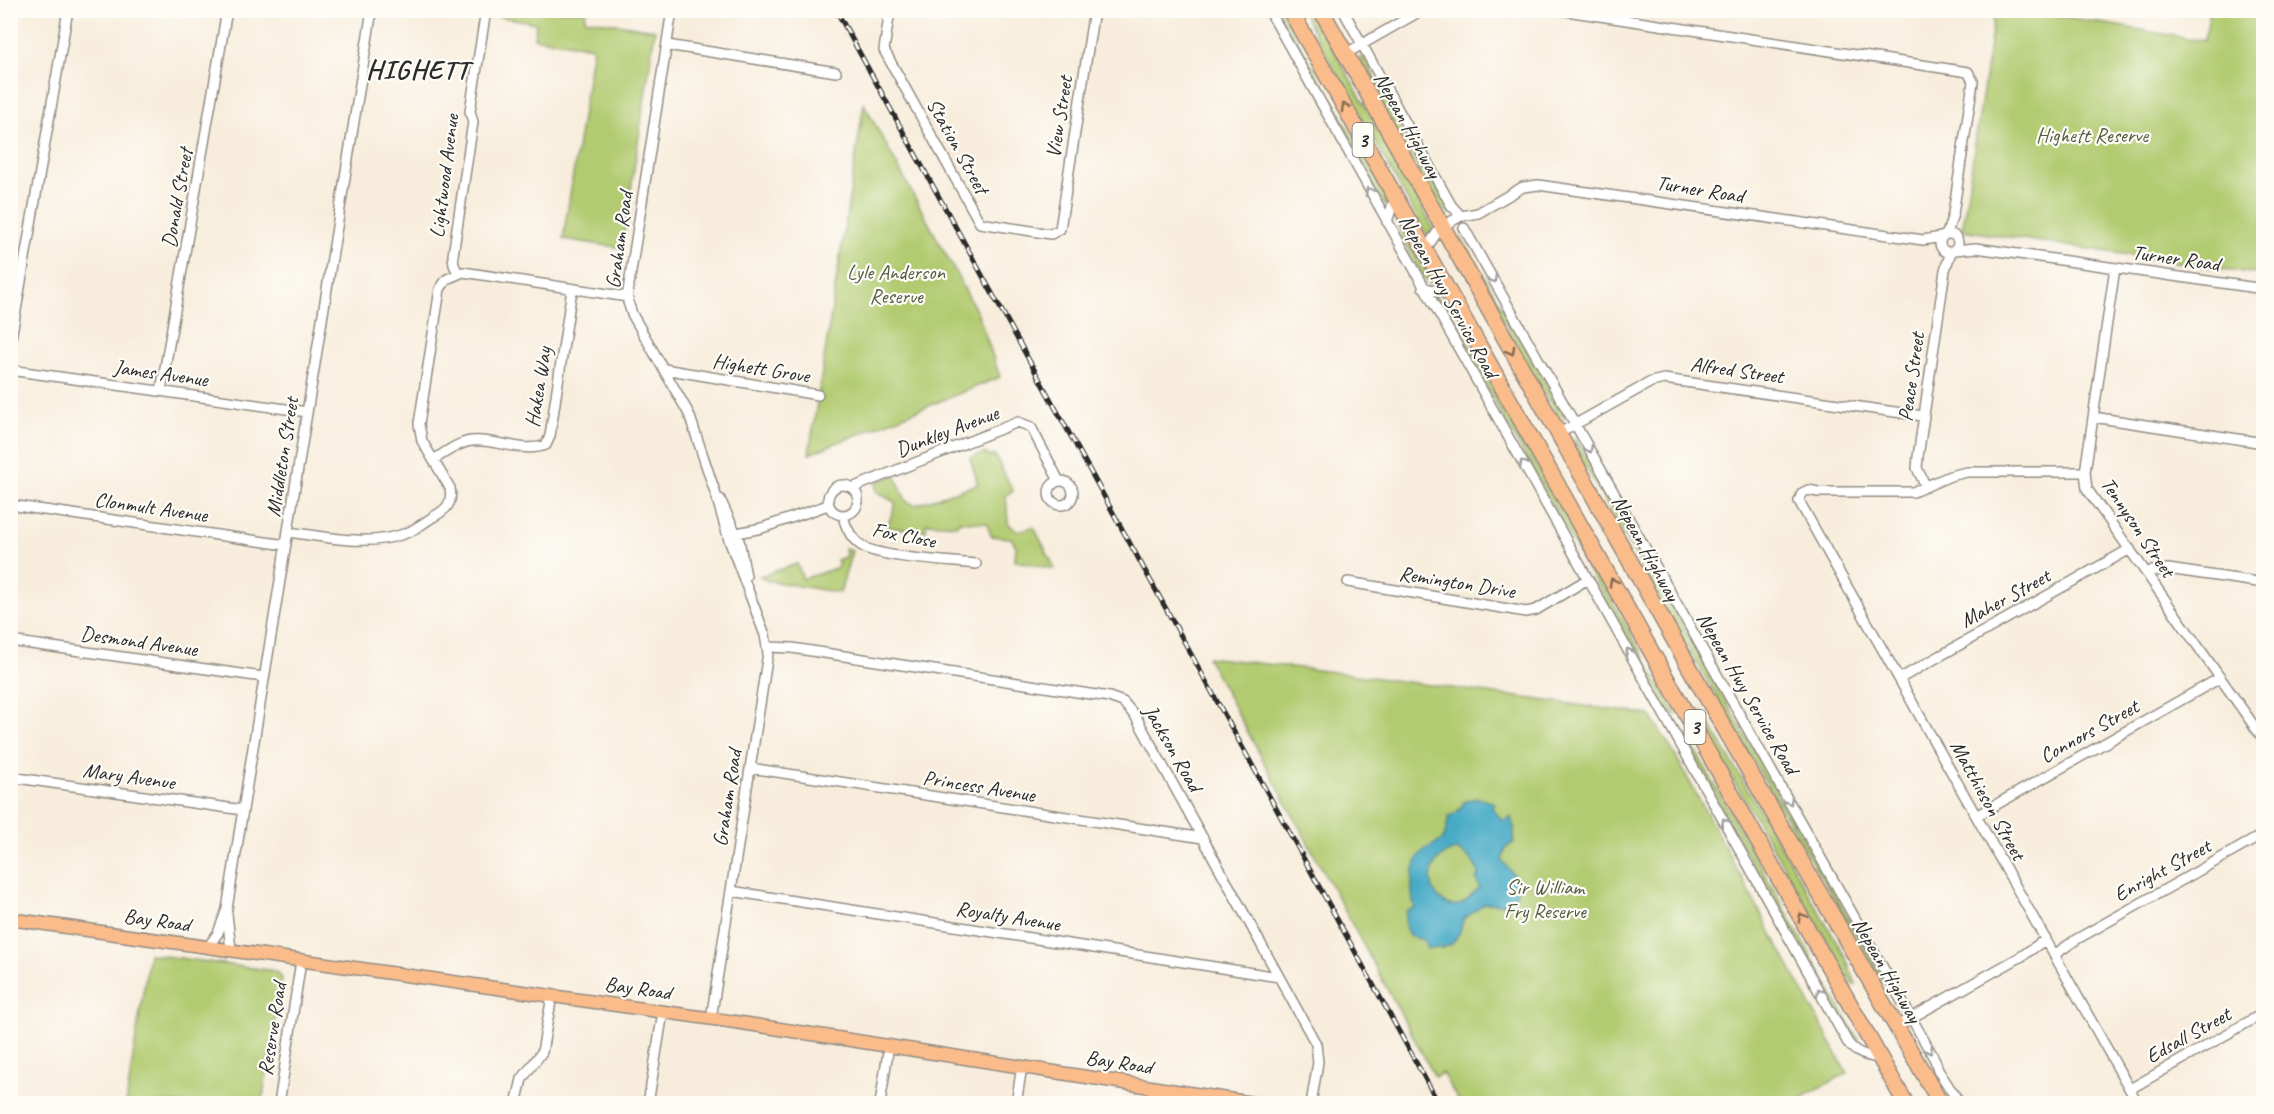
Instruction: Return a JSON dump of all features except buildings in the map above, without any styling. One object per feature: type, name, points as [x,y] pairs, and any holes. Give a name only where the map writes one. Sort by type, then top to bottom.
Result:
[{"type":"highway","name":"3","points":[[1290,10],[1906,1104]]},
{"type":"highway","name":"Nepean Highway","points":[[1321,10],[1710,704],[1895,1027],[1939,1086],[1941,1104]]},
{"type":"highway","points":[[1689,716],[1710,704]]},
{"type":"main road","name":"Bay Road","points":[[10,919],[889,1045],[1259,1104]]},
{"type":"street","points":[[10,345],[69,10]]},
{"type":"street","name":"Donald Street","points":[[161,391],[227,10]]},
{"type":"street","name":"Middleton Street","points":[[208,946],[218,933],[227,909],[372,10]]},
{"type":"street","name":"Lightwood Avenue","points":[[458,273],[453,255],[473,122],[470,111],[486,10]]},
{"type":"street","name":"Graham Road","points":[[672,10],[628,297],[632,314],[689,414],[716,492],[735,538],[768,647],[711,1019]]},
{"type":"street","name":"Station Street","points":[[890,10],[885,50],[980,223],[1051,234],[1060,229]]},
{"type":"street","name":"View Street","points":[[1060,229],[1094,10]]},
{"type":"street","name":"Nepean Hwy Service Road","points":[[1269,10],[1848,1043],[1855,1051],[1863,1055],[1882,1059]]},
{"type":"street","points":[[1343,10],[1451,205],[1461,216]]},
{"type":"street","points":[[1345,54],[1422,10]]},
{"type":"street","name":"Peace Street","points":[[1560,10],[1963,70],[1971,75],[1972,88],[1917,468],[1926,487]]},
{"type":"street","points":[[667,45],[836,72]]},
{"type":"street","name":"Turner Road","points":[[1451,244],[1478,213],[1524,187],[1546,184],[2264,289]]},
{"type":"street","points":[[1387,222],[1395,197]]},
{"type":"street","name":"Turner Road","points":[[1425,250],[1441,227],[1461,216],[1478,213]]},
{"type":"street","name":"Nepean Hwy Service Road","points":[[1464,228],[1912,1019],[1939,1086],[1960,1104]]},
{"type":"street","name":"Tennyson Street","points":[[2115,268],[2085,472],[2087,489],[2264,740]]},
{"type":"street","points":[[288,532],[356,541],[378,540],[410,531],[449,505],[452,497],[450,488],[422,441],[419,424],[440,289],[447,279],[464,272],[628,297]]},
{"type":"street","points":[[1423,287],[1451,295]]},
{"type":"street","name":"Hakea Way","points":[[433,460],[463,442],[474,440],[535,449],[546,445],[550,436],[572,289]]},
{"type":"street","name":"Highett Grove","points":[[664,369],[818,395]]},
{"type":"street","name":"James Avenue","points":[[10,370],[307,412]]},
{"type":"street","name":"Highett Grove","points":[[672,384],[698,376]]},
{"type":"street","name":"Alfred Street","points":[[1558,434],[1651,382],[1664,379],[1923,416]]},
{"type":"street","points":[[2093,417],[2264,443]]},
{"type":"street","name":"Dunkley Avenue","points":[[852,488],[1018,422],[1031,427],[1059,481]]},
{"type":"street","points":[[1926,487],[1950,476],[1967,472],[2085,472]]},
{"type":"street","points":[[839,485],[852,488],[858,495],[858,504],[854,511],[843,516],[834,513],[828,500],[832,489],[839,485]]},
{"type":"street","name":"Matthieson Street","points":[[1926,487],[1905,493],[1811,490],[1799,501],[2138,1104]]},
{"type":"street","points":[[735,538],[828,500]]},
{"type":"street","name":"Clonmult Avenue","points":[[10,505],[286,545]]},
{"type":"street","name":"Fox Close","points":[[843,516],[849,533],[861,546],[869,550],[976,564]]},
{"type":"street","name":"Maher Street","points":[[1899,679],[2130,549]]},
{"type":"street","points":[[2146,573],[2168,569],[2264,583]]},
{"type":"street","name":"Remington Drive","points":[[1348,582],[1526,612],[1536,610],[1588,579]]},
{"type":"street","name":"Desmond Avenue","points":[[10,641],[263,677]]},
{"type":"street","name":"Jackson Road","points":[[768,647],[792,648],[1116,699],[1127,706],[1136,717],[1317,1049],[1318,1062],[1311,1104]]},
{"type":"street","name":"Connors Street","points":[[1976,816],[2220,678]]},
{"type":"street","points":[[1670,725],[1689,716]]},
{"type":"street","name":"Princess Avenue","points":[[750,768],[1203,838]]},
{"type":"street","name":"Mary Avenue","points":[[10,777],[243,810]]},
{"type":"street","name":"Enright Street","points":[[1895,1027],[2022,956],[2077,939],[2264,834]]},
{"type":"street","name":"Royalty Avenue","points":[[731,891],[1279,977]]},
{"type":"street","name":"Middleton Street","points":[[227,909],[231,950]]},
{"type":"street","name":"Reserve Road","points":[[279,1104],[301,961]]},
{"type":"street","points":[[516,1104],[522,1079],[542,1052],[552,996]]},
{"type":"street","points":[[648,1104],[663,1012]]},
{"type":"street","name":"Edsall Street","points":[[2130,1089],[2264,1013]]},
{"type":"street","points":[[880,1104],[889,1045]]},
{"type":"street","points":[[1016,1104],[1022,1066]]},
{"type":"street","points":[[1153,1104],[1155,1088]]},
{"type":"green space","points":[[496,11],[586,11],[585,19],[655,30],[622,248],[563,239],[593,47],[534,38],[536,23],[495,16]]},
{"type":"green space","points":[[1275,11],[1281,11],[1378,181],[1388,208],[1381,200]]},
{"type":"green space","points":[[1302,11],[1312,11],[1319,23],[1432,226],[1431,236],[1426,234]]},
{"type":"green space","name":"Highett Reserve","points":[[1995,11],[2032,11],[2204,41],[2210,11],[2263,11],[2263,275],[1962,230]]},
{"type":"green space","points":[[1363,56],[1452,212],[1439,206],[1361,68]]},
{"type":"green space","name":"Lyle Anderson Reserve","points":[[864,104],[978,314],[1000,377],[809,454]]},
{"type":"green space","points":[[1395,213],[1435,288],[1422,274],[1409,253],[1399,231]]},
{"type":"green space","points":[[1461,237],[1565,418],[1556,414],[1462,248]]},
{"type":"green space","points":[[1430,293],[1447,306],[1453,316],[1676,715],[1666,709],[1450,322]]},
{"type":"green space","points":[[1575,437],[1777,791],[1776,796],[1786,807],[1885,981],[1883,982],[1766,784],[1690,651],[1576,450]]},
{"type":"green space","points":[[985,453],[990,457],[995,455],[1013,491],[1006,495],[1008,523],[1016,531],[1034,527],[1055,569],[1015,561],[1016,546],[1011,538],[991,536],[987,523],[959,521],[957,525],[926,523],[926,531],[887,527],[896,503],[876,491],[876,482],[895,475],[906,501],[915,505],[978,484],[970,458]]},
{"type":"green space","points":[[845,548],[852,551],[840,593],[765,580],[760,576],[797,564],[803,579],[836,568],[839,564],[837,560],[845,557]]},
{"type":"green space","name":"Sir William Fry Reserve","points":[[1207,657],[1650,715],[1675,755],[1847,1073],[1792,1103],[1460,1103],[1442,1073],[1435,1077]]},
{"type":"green space","points":[[1702,711],[1845,956],[1856,984],[1853,985],[1700,723],[1703,719]]},
{"type":"green space","points":[[1674,725],[1686,734],[1861,1045],[1858,1047],[1852,1041]]},
{"type":"green space","points":[[149,954],[275,971],[282,978],[262,1103],[126,1103]]},
{"type":"water","points":[[1477,798],[1495,803],[1492,808],[1503,821],[1511,817],[1514,842],[1506,848],[1502,860],[1519,882],[1515,898],[1504,904],[1485,903],[1463,920],[1460,932],[1452,944],[1442,948],[1427,949],[1424,940],[1409,936],[1405,926],[1406,911],[1415,908],[1412,886],[1416,863],[1423,851],[1444,838],[1449,817],[1458,811],[1465,801]],"holes":[[[1456,850],[1470,859],[1477,869],[1479,873],[1476,880],[1480,888],[1462,904],[1451,905],[1442,901],[1436,894],[1432,884],[1432,874],[1435,864],[1443,855]]]},
{"type":"railway","points":[[836,10],[1439,1104]]},
{"type":"district","name":"HIGHETT","points":[[418,69]]}]
